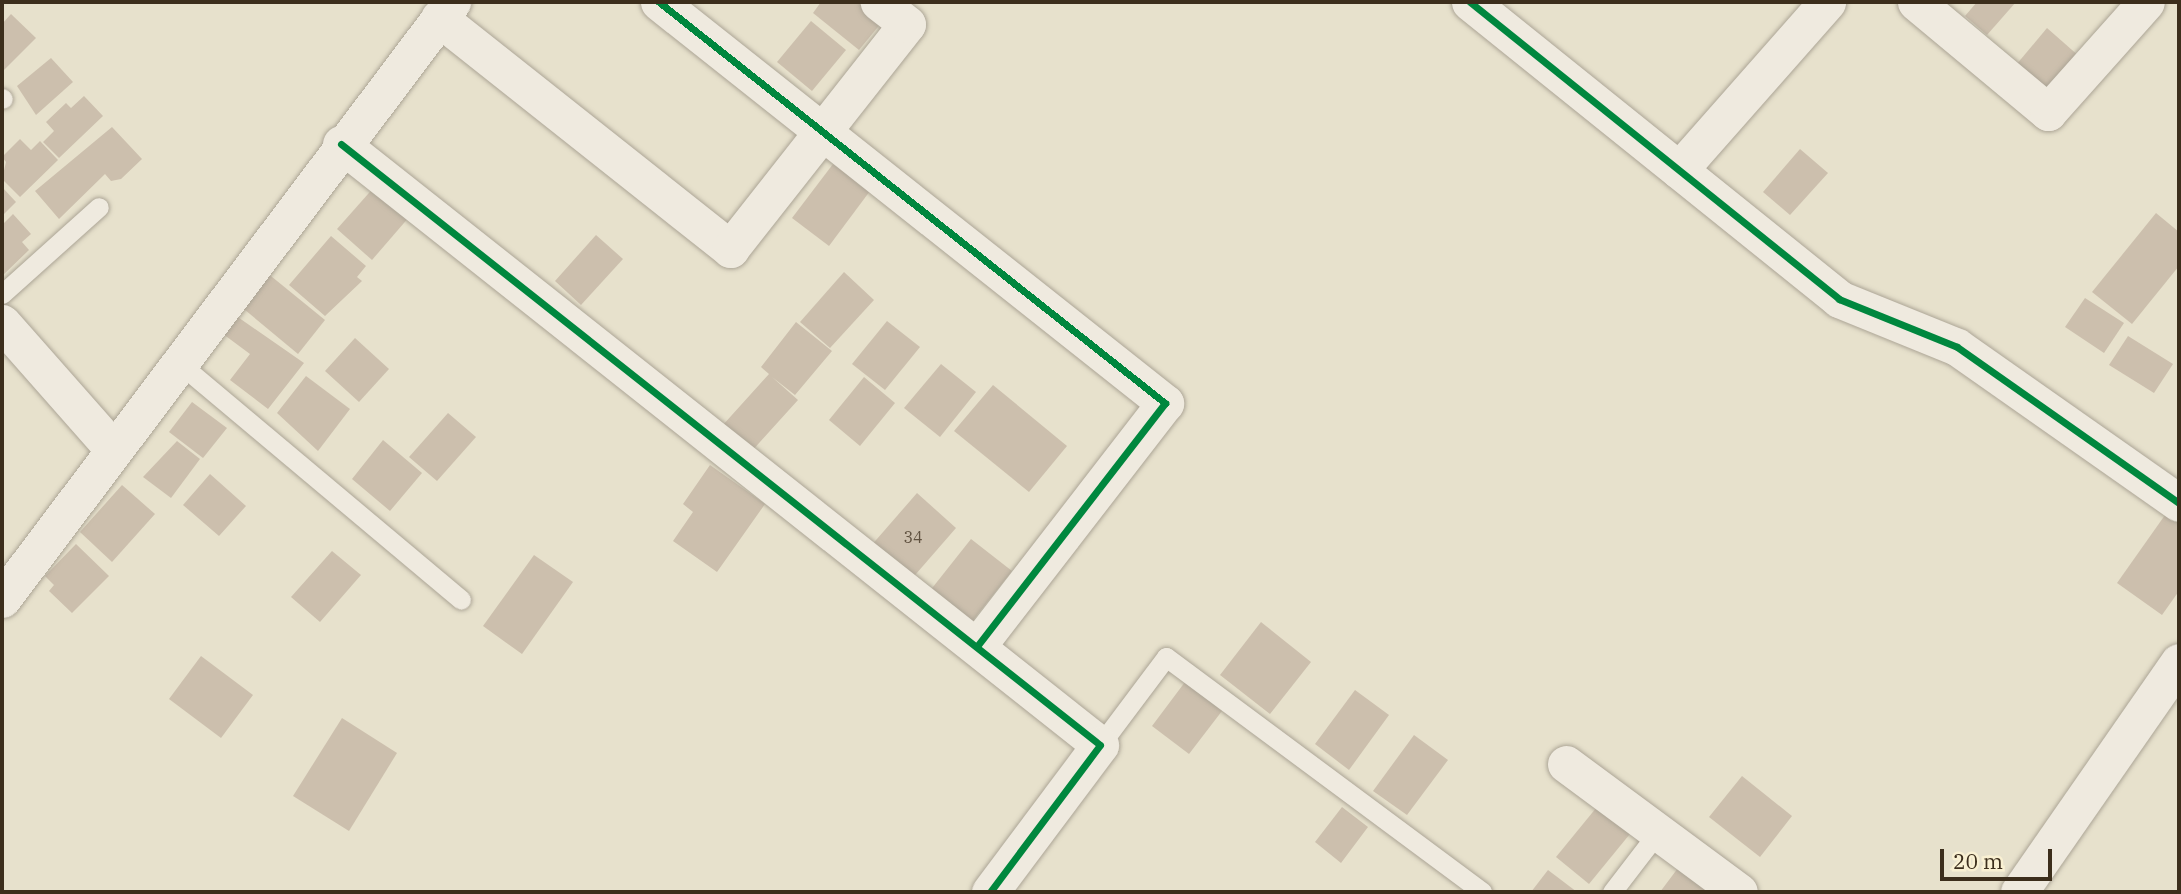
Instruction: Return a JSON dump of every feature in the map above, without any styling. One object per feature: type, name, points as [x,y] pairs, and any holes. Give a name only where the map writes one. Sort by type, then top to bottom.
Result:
[{"type":"street","points":[[659,2],[1165,403],[977,646]]},
{"type":"street","points":[[2,599],[341,144],[445,10],[730,249],[907,24],[879,2]]},
{"type":"street","points":[[1469,2],[1839,299],[1957,347],[2179,503]]},
{"type":"street","points":[[1679,170],[1827,2]]},
{"type":"street","points":[[1916,2],[2048,113],[2146,2]]},
{"type":"street","points":[[341,144],[1100,745],[990,892]]},
{"type":"street","points":[[2,323],[113,449]]},
{"type":"street","points":[[2019,892],[2179,662]]},
{"type":"street","points":[[1566,764],[1739,892]]},
{"type":"lane","points":[[2,294],[99,207]]},
{"type":"lane","points":[[178,363],[461,600]]},
{"type":"lane","points":[[1100,745],[1166,657],[1482,892]]},
{"type":"lane","points":[[1612,892],[1658,832]]},
{"type":"building","points":[[821,2],[857,2],[882,22],[859,50],[813,13]]},
{"type":"building","points":[[1977,2],[2016,2],[1987,35],[1965,16]]},
{"type":"building","points":[[11,14],[36,38],[2,72],[2,24]]},
{"type":"building","points":[[811,21],[846,50],[812,91],[777,62]]},
{"type":"building","points":[[2047,28],[2080,57],[2049,93],[2016,65]]},
{"type":"building","points":[[51,58],[73,82],[36,115],[17,86]]},
{"type":"building","points":[[84,96],[103,116],[59,158],[43,142],[54,131],[46,122],[66,103],[71,108]]},
{"type":"building","points":[[112,127],[142,159],[121,179],[111,181],[105,174],[59,219],[35,191]]},
{"type":"building","points":[[20,139],[31,150],[40,141],[58,160],[20,197],[2,179],[6,162],[2,157]]},
{"type":"building","points":[[1800,149],[1828,173],[1790,215],[1763,192]]},
{"type":"building","points":[[833,164],[870,191],[829,246],[792,218]]},
{"type":"building","points":[[376,185],[410,216],[372,260],[337,229]]},
{"type":"building","points":[[2,187],[16,202],[2,216]]},
{"type":"building","points":[[2156,213],[2179,232],[2179,266],[2132,324],[2092,292]]},
{"type":"building","points":[[13,214],[31,234],[22,242],[29,250],[2,276],[2,225]]},
{"type":"building","points":[[596,235],[623,259],[581,305],[555,281]]},
{"type":"building","points":[[331,236],[366,266],[357,277],[362,281],[325,316],[289,285]]},
{"type":"building","points":[[266,272],[325,320],[298,354],[239,305]]},
{"type":"building","points":[[844,272],[874,300],[830,348],[800,322]]},
{"type":"building","points":[[2085,298],[2124,323],[2104,353],[2065,327]]},
{"type":"building","points":[[232,313],[304,363],[268,409],[230,380],[250,354],[219,331]]},
{"type":"building","points":[[887,321],[920,347],[885,390],[852,364]]},
{"type":"building","points":[[796,322],[832,351],[795,395],[772,377],[798,400],[751,452],[722,426],[769,374],[761,367]]},
{"type":"building","points":[[2128,336],[2173,364],[2154,393],[2109,365]]},
{"type":"building","points":[[355,338],[389,369],[359,402],[325,371]]},
{"type":"building","points":[[941,364],[976,392],[940,437],[904,408]]},
{"type":"building","points":[[306,376],[350,409],[318,451],[277,413]]},
{"type":"building","points":[[864,377],[895,403],[860,446],[829,420]]},
{"type":"building","points":[[993,385],[1067,446],[1029,492],[954,431]]},
{"type":"building","points":[[192,402],[227,428],[203,458],[169,432]]},
{"type":"building","points":[[448,413],[476,437],[437,481],[409,457]]},
{"type":"building","points":[[383,440],[422,473],[390,511],[352,479]]},
{"type":"building","points":[[177,441],[200,459],[171,498],[143,477]]},
{"type":"building","points":[[710,465],[765,504],[717,572],[673,541],[693,512],[683,504]]},
{"type":"building","points":[[210,474],[246,506],[219,536],[183,505]]},
{"type":"building","points":[[122,485],[155,514],[112,562],[80,532]]},
{"type":"building","points":[[917,493],[956,528],[909,582],[870,547]]},
{"type":"building","points":[[2170,508],[2179,515],[2179,591],[2162,615],[2117,583]]},
{"type":"building","points":[[971,539],[1012,571],[970,624],[929,592]]},
{"type":"building","points":[[76,544],[109,576],[72,613],[49,591],[54,585],[45,576]]},
{"type":"building","points":[[332,551],[361,575],[320,622],[291,597]]},
{"type":"building","points":[[534,555],[573,582],[522,654],[483,626]]},
{"type":"building","points":[[1261,622],[1311,662],[1270,714],[1220,675]]},
{"type":"building","points":[[201,656],[253,695],[221,738],[169,699]]},
{"type":"building","points":[[1185,682],[1222,711],[1189,754],[1152,726]]},
{"type":"building","points":[[1355,690],[1389,715],[1349,770],[1315,744]]},
{"type":"building","points":[[342,718],[397,753],[349,831],[293,796]]},
{"type":"building","points":[[1414,735],[1448,760],[1407,815],[1373,791]]},
{"type":"building","points":[[1742,776],[1792,816],[1760,857],[1709,817]]},
{"type":"building","points":[[1601,802],[1634,829],[1589,884],[1556,857]]},
{"type":"building","points":[[1342,807],[1368,827],[1341,863],[1315,842]]},
{"type":"building","points":[[1681,864],[1718,892],[1660,892]]},
{"type":"building","points":[[1548,870],[1577,892],[1531,892]]},
{"type":"cycle path","points":[[659,2],[1165,403],[977,646]]},
{"type":"cycle path","points":[[1470,2],[1839,299],[1957,347],[2179,503]]},
{"type":"cycle path","points":[[341,144],[1100,745],[990,892]]}]
